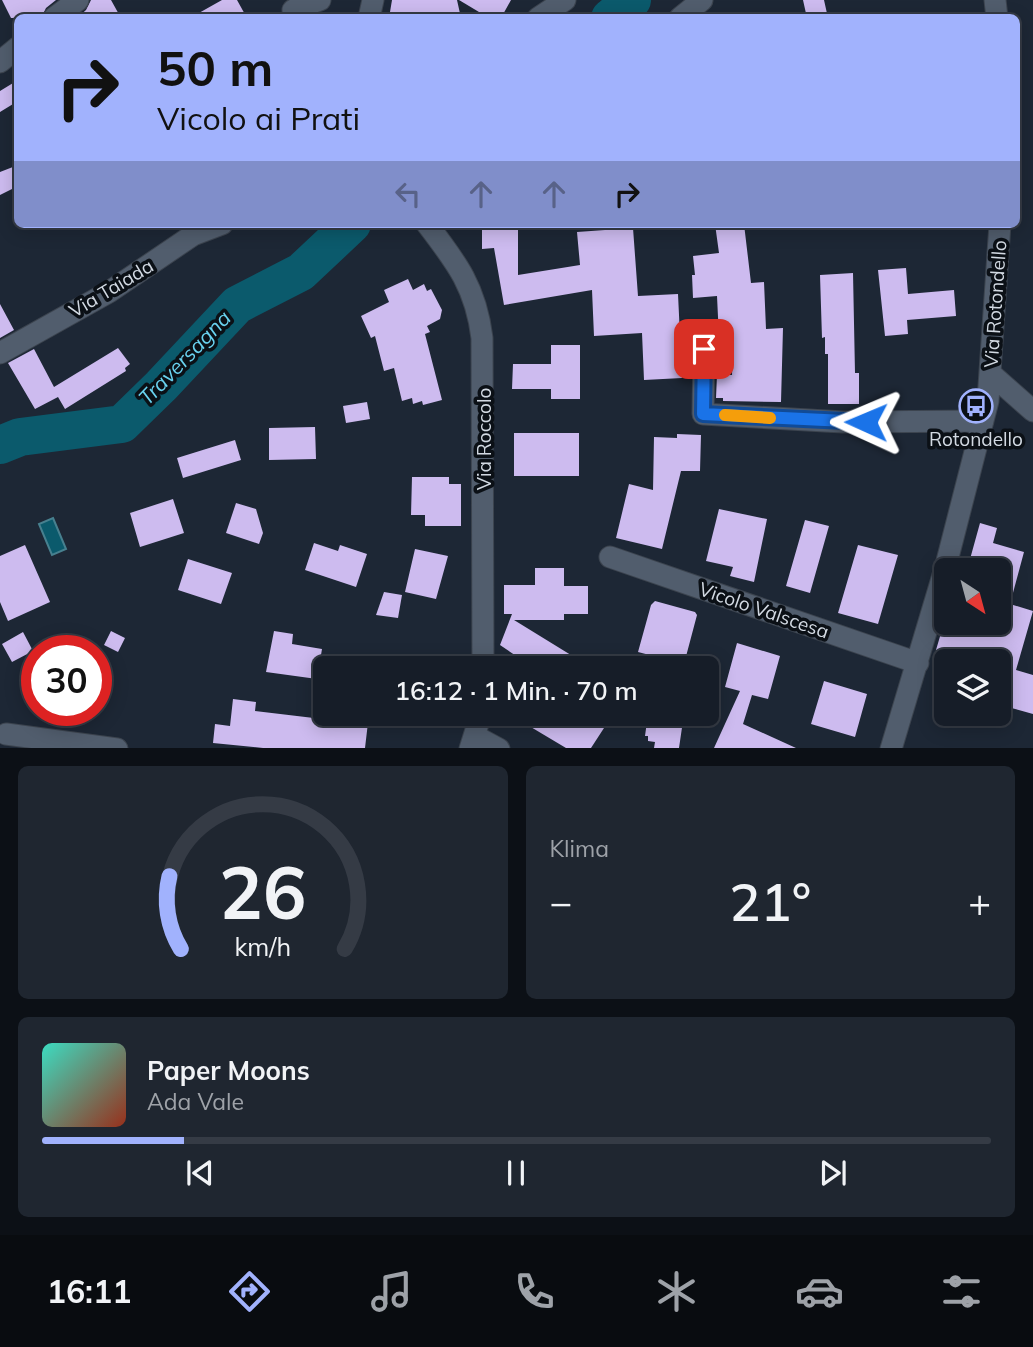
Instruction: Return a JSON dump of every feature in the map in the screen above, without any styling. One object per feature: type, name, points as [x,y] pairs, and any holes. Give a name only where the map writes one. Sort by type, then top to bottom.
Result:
[{"type":"street","points":[[59,14],[78,0]]},
{"type":"street","points":[[293,9],[320,0]]},
{"type":"street","points":[[544,14],[565,0]]},
{"type":"street","points":[[685,14],[702,0]]},
{"type":"street","points":[[0,62],[14,50]]},
{"type":"street","name":"Via Taiada","points":[[0,353],[109,292],[193,235],[211,228]]},
{"type":"street","name":"Via Roccolo","points":[[430,228],[467,281],[475,299],[481,328],[484,369],[484,656]]},
{"type":"street","name":"Via Rotondello","points":[[891,748],[919,663],[983,421],[990,373],[1000,228]]},
{"type":"street","points":[[704,349],[703,414],[843,422],[983,421]]},
{"type":"street","points":[[990,373],[1033,411]]},
{"type":"street","name":"Vicolo Valscesa","points":[[610,557],[919,663]]},
{"type":"street","points":[[2,730],[117,748]]},
{"type":"street","points":[[473,742],[499,748]]},
{"type":"water","points":[[53,518],[66,549],[52,555],[39,524]]},
{"type":"building","points":[[2,0],[56,0],[43,14],[14,14],[14,18],[11,18]]},
{"type":"building","points":[[91,0],[111,0],[119,14],[82,14]]},
{"type":"building","points":[[222,0],[237,0],[245,14],[197,14]]},
{"type":"building","points":[[392,0],[457,0],[460,14],[390,14]]},
{"type":"building","points":[[459,0],[511,0],[503,14],[482,14]]},
{"type":"building","points":[[803,0],[824,0],[827,14],[806,14]]},
{"type":"building","points":[[14,82],[14,103],[0,112],[0,91]]},
{"type":"building","points":[[14,167],[14,188],[0,195],[0,172]]},
{"type":"building","points":[[482,228],[518,228],[518,275],[580,265],[577,232],[633,228],[638,296],[678,294],[682,378],[644,380],[642,333],[594,336],[592,290],[504,305],[494,248],[482,249]]},
{"type":"building","points":[[716,228],[744,228],[751,283],[764,282],[766,329],[783,328],[781,402],[723,401],[723,398],[716,398],[717,375],[732,375],[733,338],[719,338],[717,296],[693,298],[692,275],[695,275],[693,256],[719,253]]},
{"type":"building","points":[[906,268],[908,294],[954,290],[956,316],[907,320],[908,334],[885,336],[878,270]]},
{"type":"building","points":[[853,273],[855,373],[859,373],[859,404],[828,404],[828,354],[825,354],[825,337],[822,338],[820,275]]},
{"type":"building","points":[[408,279],[413,290],[424,284],[427,291],[431,289],[442,310],[440,319],[427,326],[430,332],[425,334],[442,400],[423,405],[422,401],[413,404],[412,398],[402,401],[394,368],[384,371],[375,336],[371,338],[361,316],[389,302],[384,290]]},
{"type":"building","points":[[0,304],[14,330],[0,338]]},
{"type":"building","points":[[551,345],[580,345],[580,399],[551,399],[551,389],[512,389],[513,364],[551,364]]},
{"type":"building","points":[[118,348],[130,364],[125,368],[126,371],[65,409],[58,397],[35,409],[8,363],[34,349],[54,387]]},
{"type":"building","points":[[367,402],[370,419],[346,423],[343,406]]},
{"type":"building","points":[[315,427],[316,459],[269,460],[269,428]]},
{"type":"building","points":[[514,433],[579,433],[579,476],[514,476]]},
{"type":"building","points":[[677,434],[701,435],[700,471],[681,471],[662,549],[616,538],[629,484],[653,490],[654,437],[677,438]]},
{"type":"building","points":[[235,440],[241,460],[183,478],[177,458]]},
{"type":"building","points":[[412,477],[449,477],[449,484],[461,484],[461,526],[425,526],[425,515],[411,515]]},
{"type":"building","points":[[173,499],[184,533],[140,547],[130,513]]},
{"type":"building","points":[[236,503],[256,509],[263,533],[259,544],[226,533]]},
{"type":"building","points":[[719,509],[767,519],[754,582],[730,576],[733,567],[706,561]]},
{"type":"building","points":[[805,520],[829,526],[810,593],[786,586]]},
{"type":"building","points":[[980,523],[997,528],[993,543],[1024,552],[1012,597],[1012,558],[970,558]]},
{"type":"building","points":[[314,543],[338,551],[340,545],[367,554],[356,587],[305,570]]},
{"type":"building","points":[[25,545],[50,602],[8,621],[0,602],[0,556]]},
{"type":"building","points":[[858,545],[898,555],[878,624],[838,613]]},
{"type":"building","points":[[415,549],[448,556],[436,599],[405,592]]},
{"type":"building","points":[[188,559],[232,573],[221,604],[178,590]]},
{"type":"building","points":[[535,568],[564,568],[564,586],[588,586],[588,614],[564,614],[564,620],[514,620],[572,656],[516,656],[500,645],[512,614],[504,614],[504,585],[535,585]]},
{"type":"building","points":[[384,592],[402,595],[398,618],[376,615]]},
{"type":"building","points":[[655,601],[695,612],[697,615],[686,656],[653,656],[638,652],[651,605]]},
{"type":"building","points":[[1012,605],[1033,611],[1016,670],[1033,675],[1033,714],[1011,708],[1011,649],[936,649],[940,635],[1012,635]]},
{"type":"building","points":[[111,631],[125,638],[118,652],[112,649],[112,635],[109,635]]},
{"type":"building","points":[[274,631],[293,634],[292,644],[322,649],[321,656],[313,656],[313,678],[266,672]]},
{"type":"building","points":[[23,632],[25,635],[21,635],[21,657],[12,662],[2,644]]},
{"type":"building","points":[[737,643],[780,656],[768,699],[752,695],[743,724],[796,748],[714,748],[740,691],[725,687]]},
{"type":"building","points":[[824,681],[867,694],[855,737],[811,724]]},
{"type":"building","points":[[233,699],[256,702],[255,711],[313,718],[313,726],[368,726],[365,748],[263,748],[213,743],[215,724],[230,726]]},
{"type":"building","points":[[529,726],[604,728],[591,748],[566,748]]},
{"type":"building","points":[[646,726],[682,726],[679,748],[654,748],[655,742],[648,741],[648,736],[645,736]]},
{"type":"waterway","name":"Traversagna","points":[[615,14],[632,0]]},
{"type":"waterway","name":"Traversagna","points":[[0,445],[20,437],[122,424],[237,305],[301,272],[348,228]]},
{"type":"slow traffic","points":[[725,415],[770,418]]},
{"type":"place","name":"Rotondello","points":[[976,406]]},
{"type":"route","points":[[704,349],[703,414],[866,422]]}]
